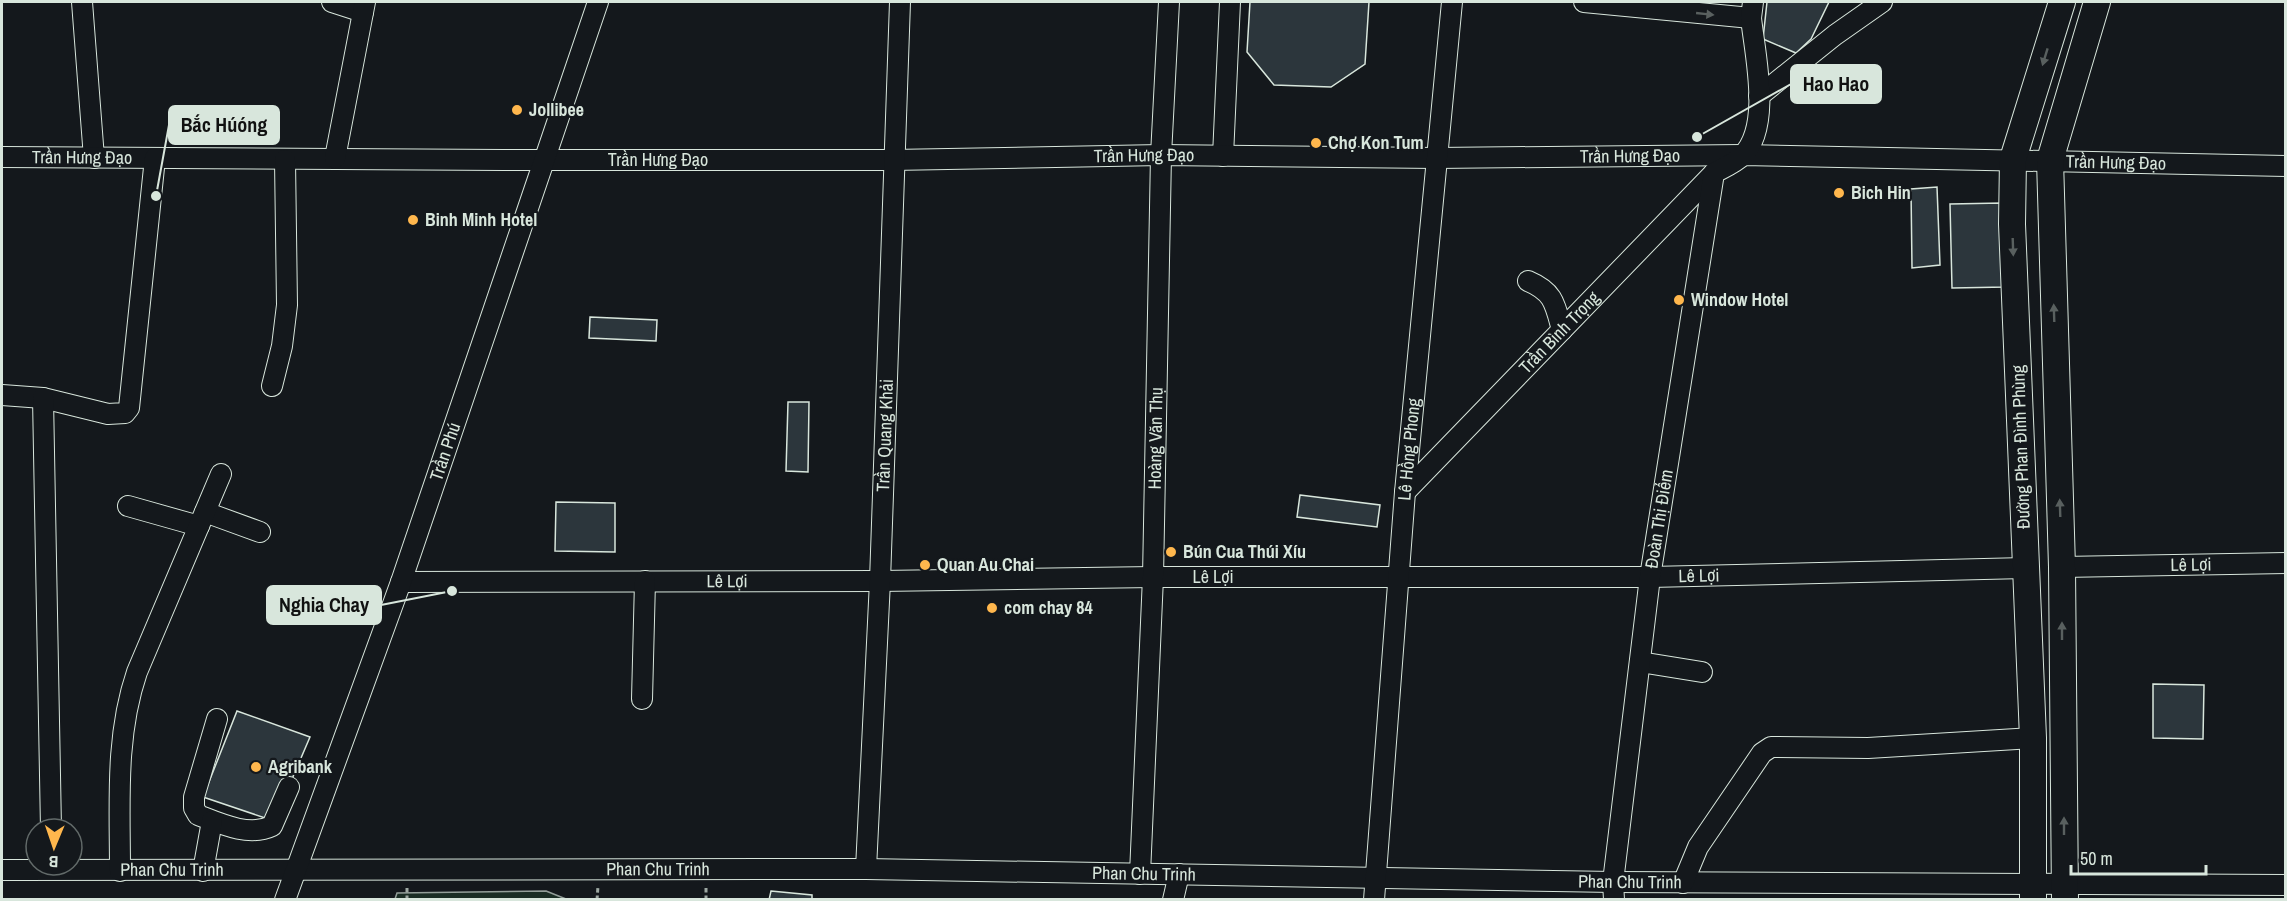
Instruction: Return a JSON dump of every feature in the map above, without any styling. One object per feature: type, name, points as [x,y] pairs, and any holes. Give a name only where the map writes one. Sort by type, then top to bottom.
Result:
[{"type":"main road","name":"Đường Phan Đình Phùng","points":[[2033,892],[2033,738],[2013,236],[2013,159],[2062,2]]},
{"type":"main road","name":"Đường Phan Đình Phùng","points":[[2064,892],[2062,567],[2050,160],[2097,2]]},
{"type":"street","points":[[82,2],[94,158]]},
{"type":"street","points":[[332,2],[364,7],[335,159]]},
{"type":"street","name":"Trần Phú","points":[[285,900],[294,870],[401,582],[598,2]]},
{"type":"street","name":"Trần Quang Khải","points":[[866,869],[880,581],[892,160],[900,2]]},
{"type":"street","name":"Hoàng Văn Thụ","points":[[1140,874],[1153,577],[1161,155],[1169,2]]},
{"type":"street","points":[[1223,156],[1230,2]]},
{"type":"street","name":"Lê Hồng Phong","points":[[1374,900],[1405,492],[1452,2]]},
{"type":"street","points":[[1584,2],[1752,10],[1759,119],[1754,138],[1743,155],[1714,173]]},
{"type":"street","points":[[1759,96],[1834,35],[1882,2]]},
{"type":"street","name":"Trần Hưng Đạo","points":[[2,157],[285,160],[892,160],[1161,155],[1436,158],[1743,155],[2286,166]]},
{"type":"street","points":[[2,395],[43,398],[108,414],[125,413],[129,408],[155,158]]},
{"type":"street","points":[[272,386],[282,346],[287,305],[285,160]]},
{"type":"street","name":"Trần Bình Trọng","points":[[1405,492],[1714,173]]},
{"type":"street","name":"Đoàn Thị Điểm","points":[[1613,891],[1650,577],[1714,173]]},
{"type":"street","points":[[1528,281],[1543,287],[1550,295],[1562,330]]},
{"type":"street","points":[[43,398],[51,817]]},
{"type":"street","points":[[120,871],[121,744],[127,701],[137,672],[221,474]]},
{"type":"street","points":[[128,506],[260,532]]},
{"type":"street","name":"Lê Lợi","points":[[2062,567],[2286,563]]},
{"type":"street","name":"Lê Lợi","points":[[401,582],[880,581],[1153,577],[1650,577],[2025,568]]},
{"type":"street","points":[[642,699],[645,581]]},
{"type":"street","points":[[1640,662],[1702,672]]},
{"type":"street","points":[[218,719],[194,797],[194,808],[198,815],[252,832],[262,831],[272,826],[289,787]]},
{"type":"street","points":[[1683,883],[1698,847],[1762,753],[1771,747],[1868,748],[2033,738]]},
{"type":"street","points":[[203,871],[212,820]]},
{"type":"street","name":"Phan Chu Trinh","points":[[2,870],[24,869]]},
{"type":"street","name":"Phan Chu Trinh","points":[[84,869],[866,869],[1377,879],[1613,891],[1683,883],[2033,892],[2286,885]]},
{"type":"street","points":[[1173,900],[1179,874]]},
{"type":"green space","points":[[546,891],[566,899],[395,899],[397,893]]},
{"type":"building","points":[[1250,2],[1369,2],[1365,64],[1331,87],[1274,85],[1247,52]]},
{"type":"building","points":[[1767,2],[1829,2],[1811,39],[1796,53],[1763,39]]},
{"type":"building","points":[[1937,187],[1940,265],[1912,268],[1911,189]]},
{"type":"building","points":[[2002,203],[2006,287],[1952,288],[1950,204]]},
{"type":"building","points":[[590,317],[657,320],[656,341],[589,338]]},
{"type":"building","points":[[788,402],[809,402],[808,472],[786,471]]},
{"type":"building","points":[[1300,495],[1380,505],[1377,527],[1297,517]]},
{"type":"building","points":[[556,502],[615,503],[615,552],[555,551]]},
{"type":"building","points":[[2153,684],[2204,685],[2203,739],[2153,738]]},
{"type":"building","name":"Agribank","points":[[237,711],[310,737],[274,821],[203,797]]},
{"type":"building","points":[[771,891],[812,895],[812,900],[769,900]]},
{"type":"place","name":"Jollibee","points":[[517,110]]},
{"type":"place","name":"Hao Hao","points":[[1697,137]]},
{"type":"place","name":"Chợ Kon Tum","points":[[1316,143]]},
{"type":"place","name":"Bich Hin","points":[[1839,193]]},
{"type":"place","name":"Bắc Húóng","points":[[156,196]]},
{"type":"place","name":"Binh Minh Hotel","points":[[413,220]]},
{"type":"place","name":"Window Hotel","points":[[1679,300]]},
{"type":"place","name":"Bún Cua Thúi Xíu","points":[[1171,552]]},
{"type":"place","name":"Quan Au Chai","points":[[925,565]]},
{"type":"place","name":"Nghia Chay","points":[[452,591]]},
{"type":"place","name":"com chay 84","points":[[992,608]]},
{"type":"place","name":"Agribank","points":[[256,767]]}]
